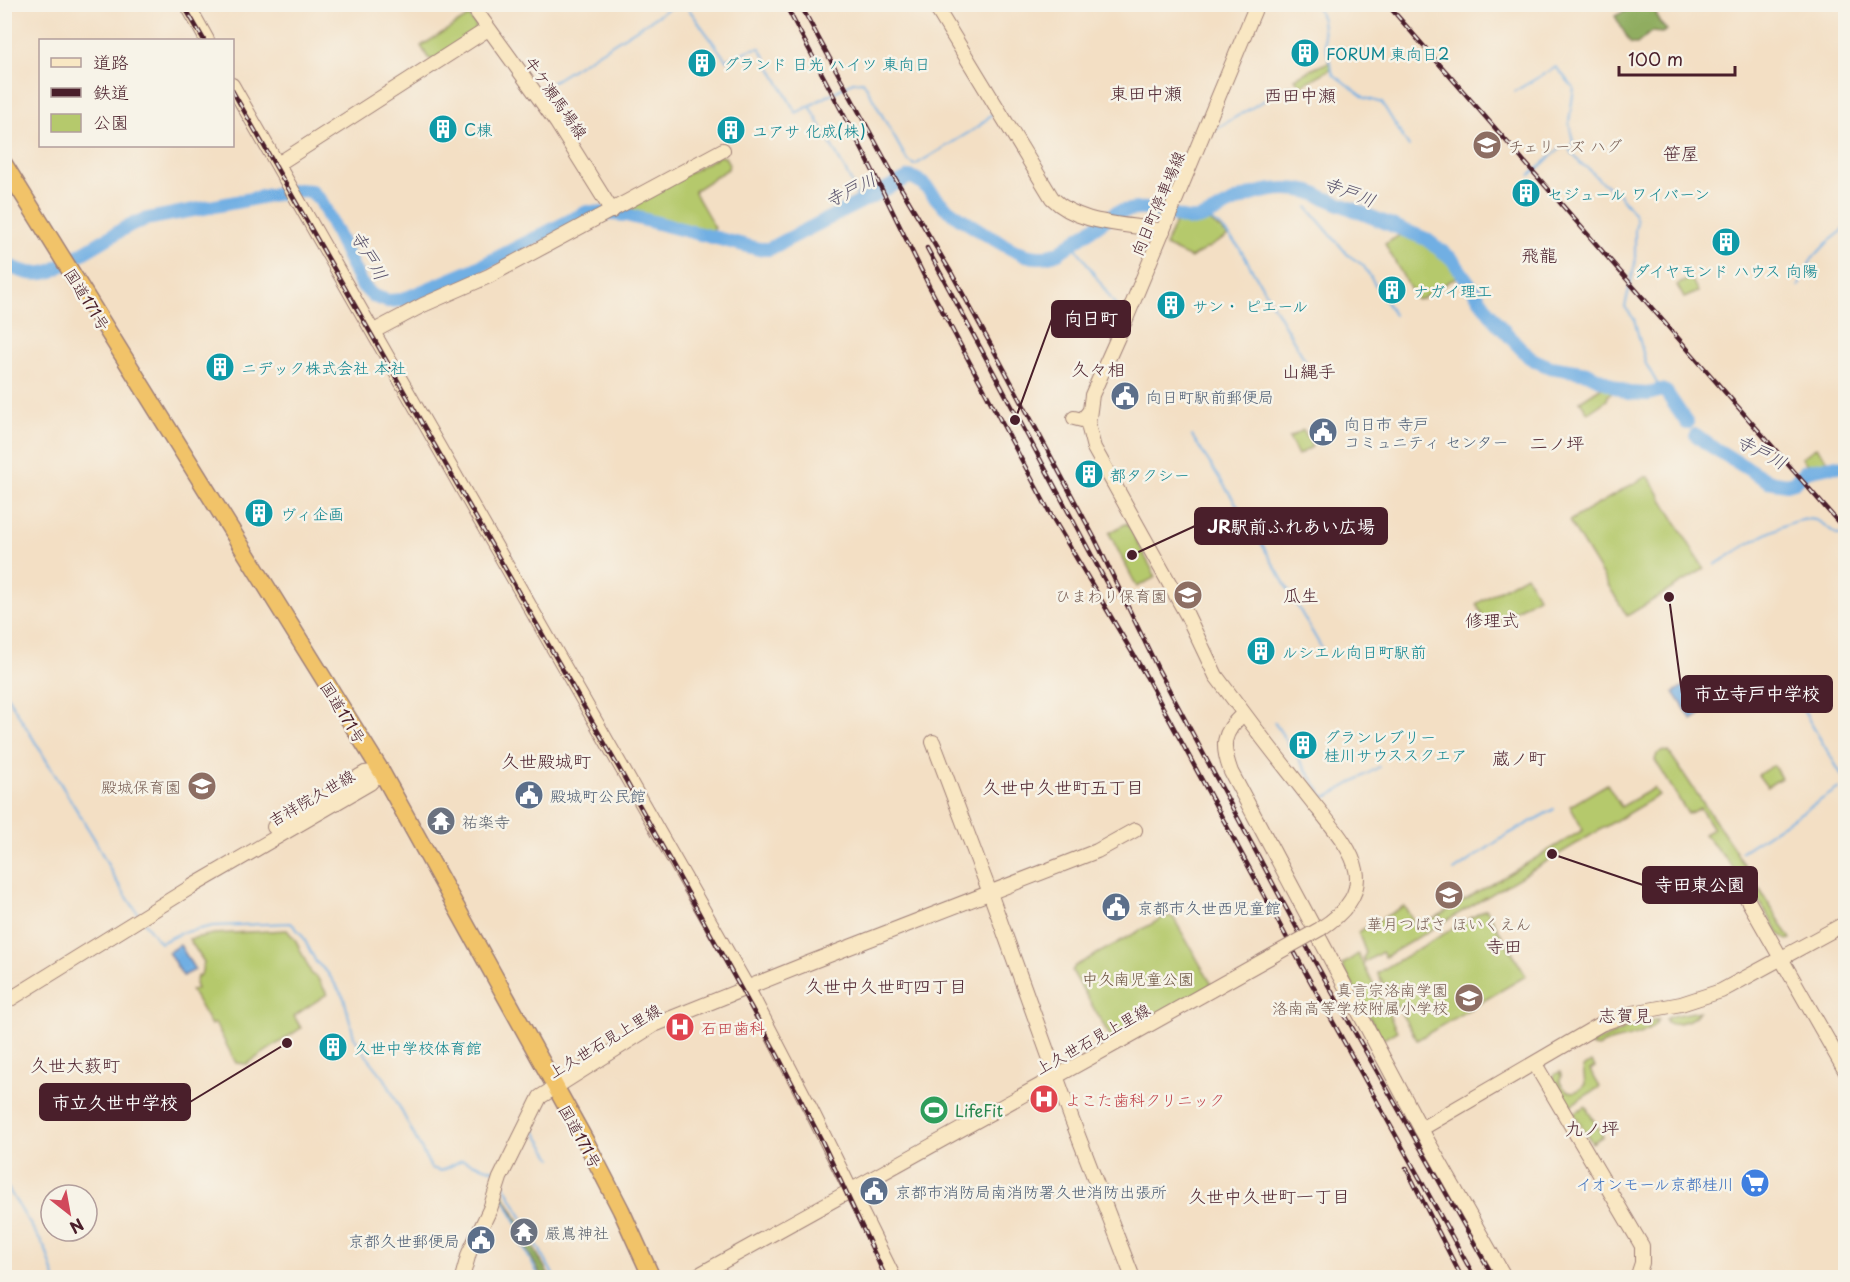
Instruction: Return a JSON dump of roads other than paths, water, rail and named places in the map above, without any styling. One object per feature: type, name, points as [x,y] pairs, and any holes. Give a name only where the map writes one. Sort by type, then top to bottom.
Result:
[{"type":"highway","name":"国道171号","points":[[4,164],[381,771],[621,1210],[652,1278]]},
{"type":"street","points":[[187,4],[206,39]]},
{"type":"street","name":"牛ケ瀬馬場線","points":[[471,4],[557,123],[612,211]]},
{"type":"street","points":[[934,4],[1052,198],[1061,207],[1073,214],[1107,221],[1167,220]]},
{"type":"street","name":"向日町停車場線","points":[[1088,413],[1097,383],[1257,4]]},
{"type":"street","points":[[278,164],[488,29]]},
{"type":"street","points":[[234,88],[747,987],[852,1190],[894,1278]]},
{"type":"street","points":[[374,332],[423,305],[489,276],[723,150]]},
{"type":"street","points":[[1074,418],[1082,420],[1088,413]]},
{"type":"street","name":"上久世石見上里線","points":[[693,1278],[1320,929],[1340,915],[1352,902],[1357,880],[1351,853],[1216,676],[1183,608],[1096,451],[1090,436],[1088,413]]},
{"type":"street","points":[[1243,714],[1229,729],[1225,740],[1226,759],[1231,772],[1421,1129],[1504,1278]]},
{"type":"street","points":[[933,742],[1132,1278]]},
{"type":"street","name":"吉祥院久世線","points":[[4,993],[249,841],[365,773],[381,771]]},
{"type":"street","name":"吉祥院久世線","points":[[4,1004],[200,881],[370,783],[381,771]]},
{"type":"street","name":"上久世石見上里線","points":[[462,1278],[476,1236],[490,1209],[498,1182],[540,1097],[654,1025],[1097,851],[1135,830]]},
{"type":"street","points":[[1732,878],[1746,897],[1845,1072]]},
{"type":"street","points":[[1421,1129],[1608,1021],[1633,1012],[1681,1004],[1712,994],[1845,923]]},
{"type":"street","points":[[1535,1064],[1642,1246],[1642,1263],[1637,1278]]},
{"type":"water","points":[[1693,680],[1711,707],[1692,720],[1674,692]]},
{"type":"water","points":[[180,945],[195,970],[183,976],[168,952]]},
{"type":"waterway","points":[[544,84],[549,84],[676,4]]},
{"type":"waterway","points":[[685,4],[726,60],[760,48],[796,113],[810,106],[851,181],[859,202]]},
{"type":"waterway","points":[[1316,4],[1322,20],[1325,44],[1333,74],[1365,98],[1382,103],[1409,147]]},
{"type":"waterway","points":[[1515,91],[1556,67],[1574,88],[1569,122],[1573,142],[1569,149],[1581,164],[1617,192],[1634,213],[1637,221],[1635,263],[1625,307],[1634,319],[1646,364],[1661,390]]},
{"type":"waterway","points":[[811,105],[853,82],[863,81],[907,160],[915,165],[978,127],[993,113]]},
{"type":"waterway","points":[[1210,132],[1291,85]]},
{"type":"waterway","points":[[1530,175],[1562,147]]},
{"type":"waterway","name":"寺戸川","points":[[4,264],[28,273],[45,273],[130,225],[147,219],[298,190],[311,191],[321,201],[361,284],[373,296],[388,301],[402,300],[473,270],[587,212],[626,215],[759,249],[769,249],[909,177],[919,181],[945,207],[985,234],[1009,248],[1030,256],[1042,257],[1058,253],[1115,213],[1150,209],[1196,219],[1209,215],[1239,199],[1269,190],[1300,190],[1426,239],[1452,259],[1496,322],[1529,357],[1550,367],[1587,373],[1628,393],[1648,394],[1661,390],[1666,392],[1687,423]]},
{"type":"waterway","points":[[1307,207],[1348,255],[1363,265],[1394,315]]},
{"type":"waterway","points":[[1205,217],[1220,226],[1239,247],[1309,367]]},
{"type":"waterway","points":[[1799,286],[1811,260],[1846,228]]},
{"type":"waterway","points":[[1073,243],[1120,312]]},
{"type":"waterway","name":"寺戸川","points":[[1696,435],[1768,481],[1787,484],[1794,482],[1806,471],[1831,466],[1846,467]]},
{"type":"waterway","points":[[1192,436],[1256,534],[1321,647]]},
{"type":"waterway","points":[[1715,565],[1763,535],[1792,523],[1815,520],[1839,535],[1846,533]]},
{"type":"waterway","points":[[1787,683],[1844,779]]},
{"type":"waterway","points":[[4,691],[95,840],[115,879],[139,915]]},
{"type":"waterway","points":[[1274,722],[1324,797],[1379,767]]},
{"type":"waterway","points":[[1741,852],[1839,788]]},
{"type":"waterway","points":[[1454,871],[1505,836],[1554,809]]},
{"type":"waterway","points":[[144,922],[160,943],[181,933],[213,926],[291,923],[302,935],[316,962],[327,972],[344,998],[354,1037],[385,1079],[431,1168],[441,1171],[462,1160],[494,1170],[499,1167]]},
{"type":"waterway","points":[[531,1125],[552,1158]]},
{"type":"waterway","points":[[4,1182],[46,1250],[55,1278]]},
{"type":"waterway","points":[[504,1184],[555,1278]]},
{"type":"waterway","points":[[500,1196],[507,1204],[517,1224],[520,1241],[539,1276]]},
{"type":"railway","points":[[183,4],[203,39]]},
{"type":"railway","points":[[785,4],[866,157],[929,286],[1051,515],[1146,676],[1303,968],[1475,1278]]},
{"type":"railway","points":[[800,4],[895,178],[952,274],[1003,367],[1095,539],[1158,669],[1315,962],[1494,1278]]},
{"type":"railway","points":[[1387,4],[1846,531]]},
{"type":"railway","points":[[234,94],[620,770],[777,1054],[822,1141],[886,1278]]},
{"type":"railway","points":[[927,248],[1114,597]]},
{"type":"railway","points":[[1406,1168],[1462,1278]]},
{"type":"place","name":"FORUM 東向日2","points":[[1305,53]]},
{"type":"place","name":"グランド 日光 ハイツ 東向日","points":[[702,63]]},
{"type":"place","name":"C棟","points":[[443,129]]},
{"type":"place","name":"ユアサ 化成(株)","points":[[731,130]]},
{"type":"place","name":"チェリーズ ハグ","points":[[1487,145]]},
{"type":"place","name":"セジュール ワイバーン","points":[[1526,193]]},
{"type":"place","name":"ダイヤモンド ハウス 向陽","points":[[1726,242]]},
{"type":"place","name":"ナガイ理工","points":[[1392,290]]},
{"type":"place","name":"サン・ ピエール","points":[[1171,305]]},
{"type":"place","name":"ニデック株式会社 本社","points":[[220,367]]},
{"type":"place","name":"向日町駅前郵便局","points":[[1125,396]]},
{"type":"place","name":"向日町","points":[[1015,420]]},
{"type":"place","name":"向日市 寺戸 コミュニティ センター","points":[[1323,432]]},
{"type":"place","name":"都タクシー","points":[[1089,474]]},
{"type":"place","name":"ヴィ企画","points":[[259,513]]},
{"type":"place","name":"JR駅前ふれあい広場","points":[[1132,555]]},
{"type":"place","name":"ひまわり保育園","points":[[1188,595]]},
{"type":"place","name":"市立寺戸中学校","points":[[1669,597]]},
{"type":"place","name":"ルシエル向日町駅前","points":[[1261,651]]},
{"type":"place","name":"グランレブリー 桂川サウススクエア","points":[[1303,745]]},
{"type":"place","name":"殿城保育園","points":[[202,786]]},
{"type":"place","name":"殿城町公民館","points":[[529,795]]},
{"type":"place","name":"祐楽寺","points":[[441,821]]},
{"type":"place","name":"寺田東公園","points":[[1552,854]]},
{"type":"place","name":"華月つばさ ほいくえん","points":[[1449,895]]},
{"type":"place","name":"京都市久世西児童館","points":[[1116,907]]},
{"type":"place","name":"真言宗洛南学園 洛南高等学校附属小学校","points":[[1469,998]]},
{"type":"place","name":"石田歯科","points":[[680,1027]]},
{"type":"place","name":"市立久世中学校","points":[[287,1043]]},
{"type":"place","name":"久世中学校体育館","points":[[333,1047]]},
{"type":"place","name":"よこた歯科クリニック","points":[[1044,1099]]},
{"type":"place","name":"LifeFit","points":[[934,1110]]},
{"type":"place","name":"イオンモール京都桂川","points":[[1755,1183]]},
{"type":"place","name":"京都市消防局南消防署久世消防出張所","points":[[874,1191]]},
{"type":"place","name":"嚴嶌神社","points":[[524,1232]]},
{"type":"place","name":"京都久世郵便局","points":[[481,1240]]},
{"type":"district","name":"東田中瀬","points":[[1146,92]]},
{"type":"district","name":"西田中瀬","points":[[1300,94]]},
{"type":"district","name":"笹屋","points":[[1681,152]]},
{"type":"district","name":"飛龍","points":[[1539,254]]},
{"type":"district","name":"久々相","points":[[1098,368]]},
{"type":"district","name":"山縄手","points":[[1309,370]]},
{"type":"district","name":"二ノ坪","points":[[1557,442]]},
{"type":"district","name":"瓜生","points":[[1301,594]]},
{"type":"district","name":"修理式","points":[[1492,619]]},
{"type":"district","name":"蔵ノ町","points":[[1519,757]]},
{"type":"district","name":"久世殿城町","points":[[546,760]]},
{"type":"district","name":"久世中久世町五丁目","points":[[1063,786]]},
{"type":"district","name":"寺田","points":[[1504,945]]},
{"type":"district","name":"久世中久世町四丁目","points":[[886,985]]},
{"type":"district","name":"志賀見","points":[[1625,1014]]},
{"type":"district","name":"久世大薮町","points":[[75,1064]]},
{"type":"district","name":"九ノ坪","points":[[1592,1127]]},
{"type":"district","name":"久世中久世町一丁目","points":[[1269,1195]]},
{"type":"park label","name":"中久南児童公園","points":[[1138,978]]}]
